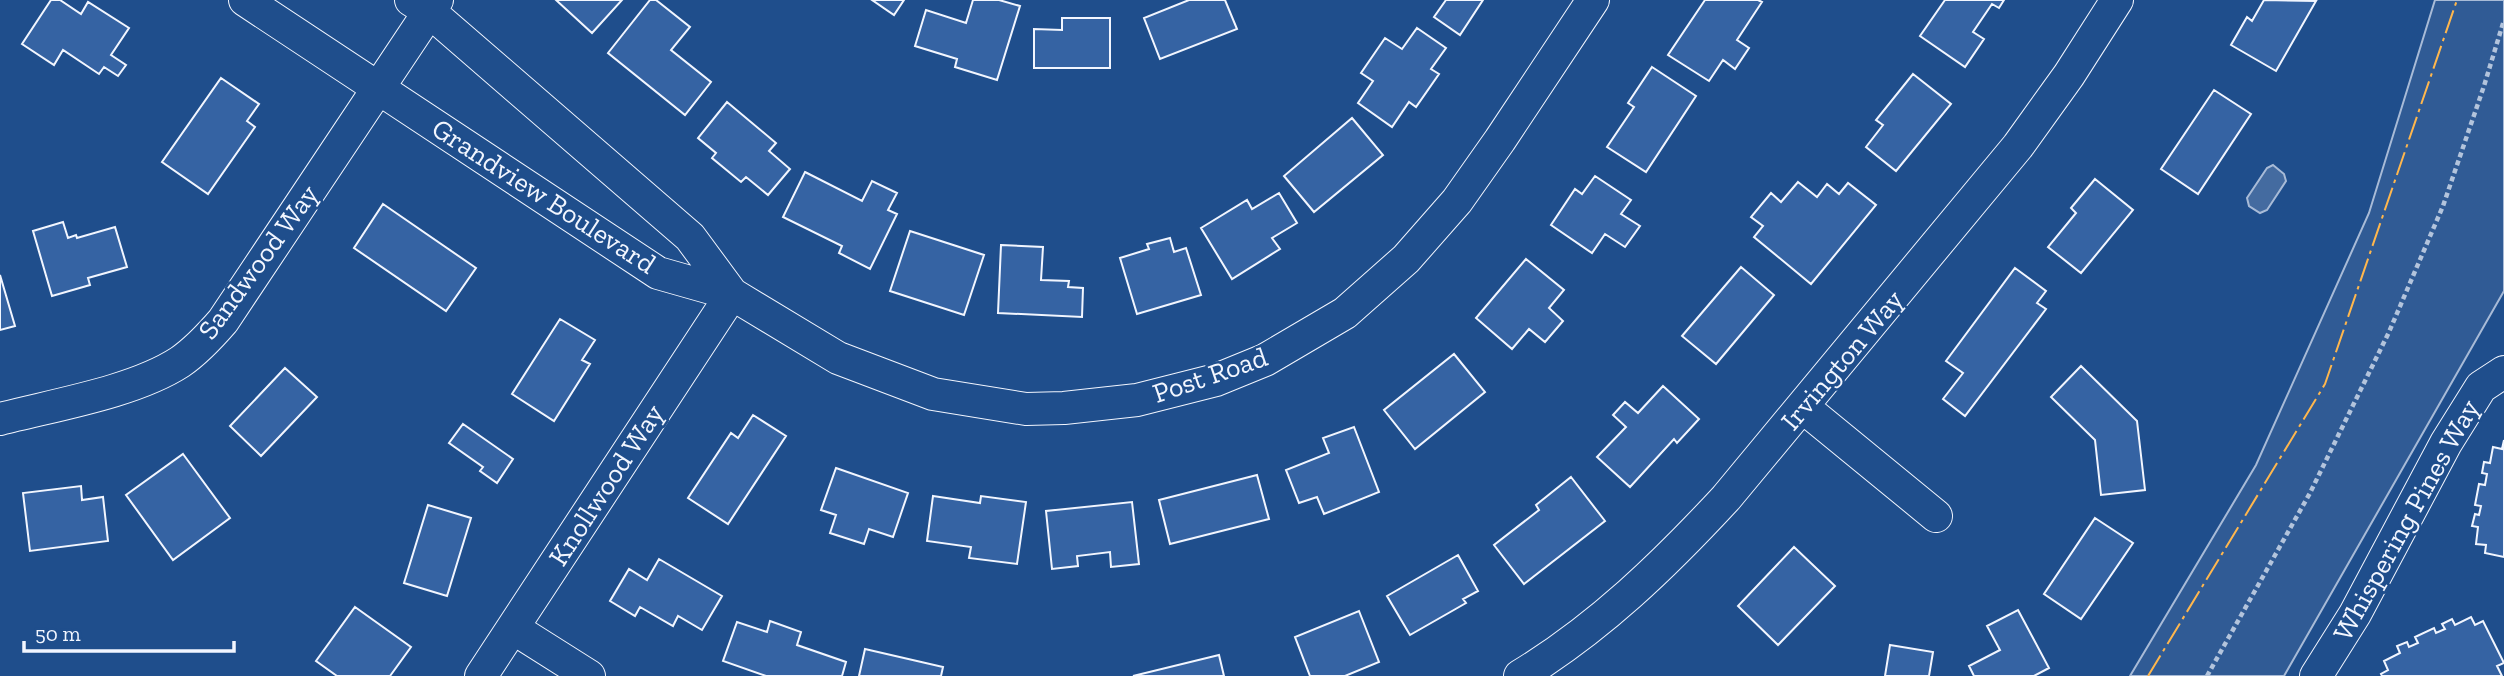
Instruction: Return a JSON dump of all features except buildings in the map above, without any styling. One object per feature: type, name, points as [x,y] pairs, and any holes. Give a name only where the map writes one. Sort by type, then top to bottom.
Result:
[{"type":"street","name":"Grandview Boulevard","points":[[245,0],[658,274],[732,294]]},
{"type":"street","name":"Post Road","points":[[732,294],[838,358],[933,394],[1027,409],[1064,408],[1137,400],[1216,380],[1265,360],[1335,319],[1406,259],[1457,201],[1593,0]]},
{"type":"street","name":"Irvington Way","points":[[1520,676],[1558,652],[1618,605],[1657,570],[1726,498],[2018,146],[2069,75],[2117,0]]},
{"type":"street","name":"Grandview Boulevard","points":[[426,4],[690,237],[732,294]]},
{"type":"street","name":"Sandwood Way","points":[[0,419],[142,381],[180,362],[203,343],[223,321],[378,87],[426,4]]},
{"type":"street","name":"Knollwood Way","points":[[481,676],[732,294]]},
{"type":"street","name":"Whispering Pines Way","points":[[2316,676],[2356,614],[2481,387],[2504,372]]},
{"type":"street","points":[[1803,407],[1936,516]]},
{"type":"street","points":[[513,628],[589,676]]},
{"type":"path","points":[[2207,676],[2310,493],[2389,332],[2443,206],[2504,20]]},
{"type":"shaded area","points":[[2435,0],[2504,0],[2504,291],[2284,676],[2130,676],[2256,465],[2369,213]]},
{"type":"shaded area","points":[[2273,165],[2284,174],[2286,181],[2267,210],[2260,213],[2249,206],[2247,198],[2267,168]]},
{"type":"power","points":[[2148,676],[2325,384],[2457,0]]}]
